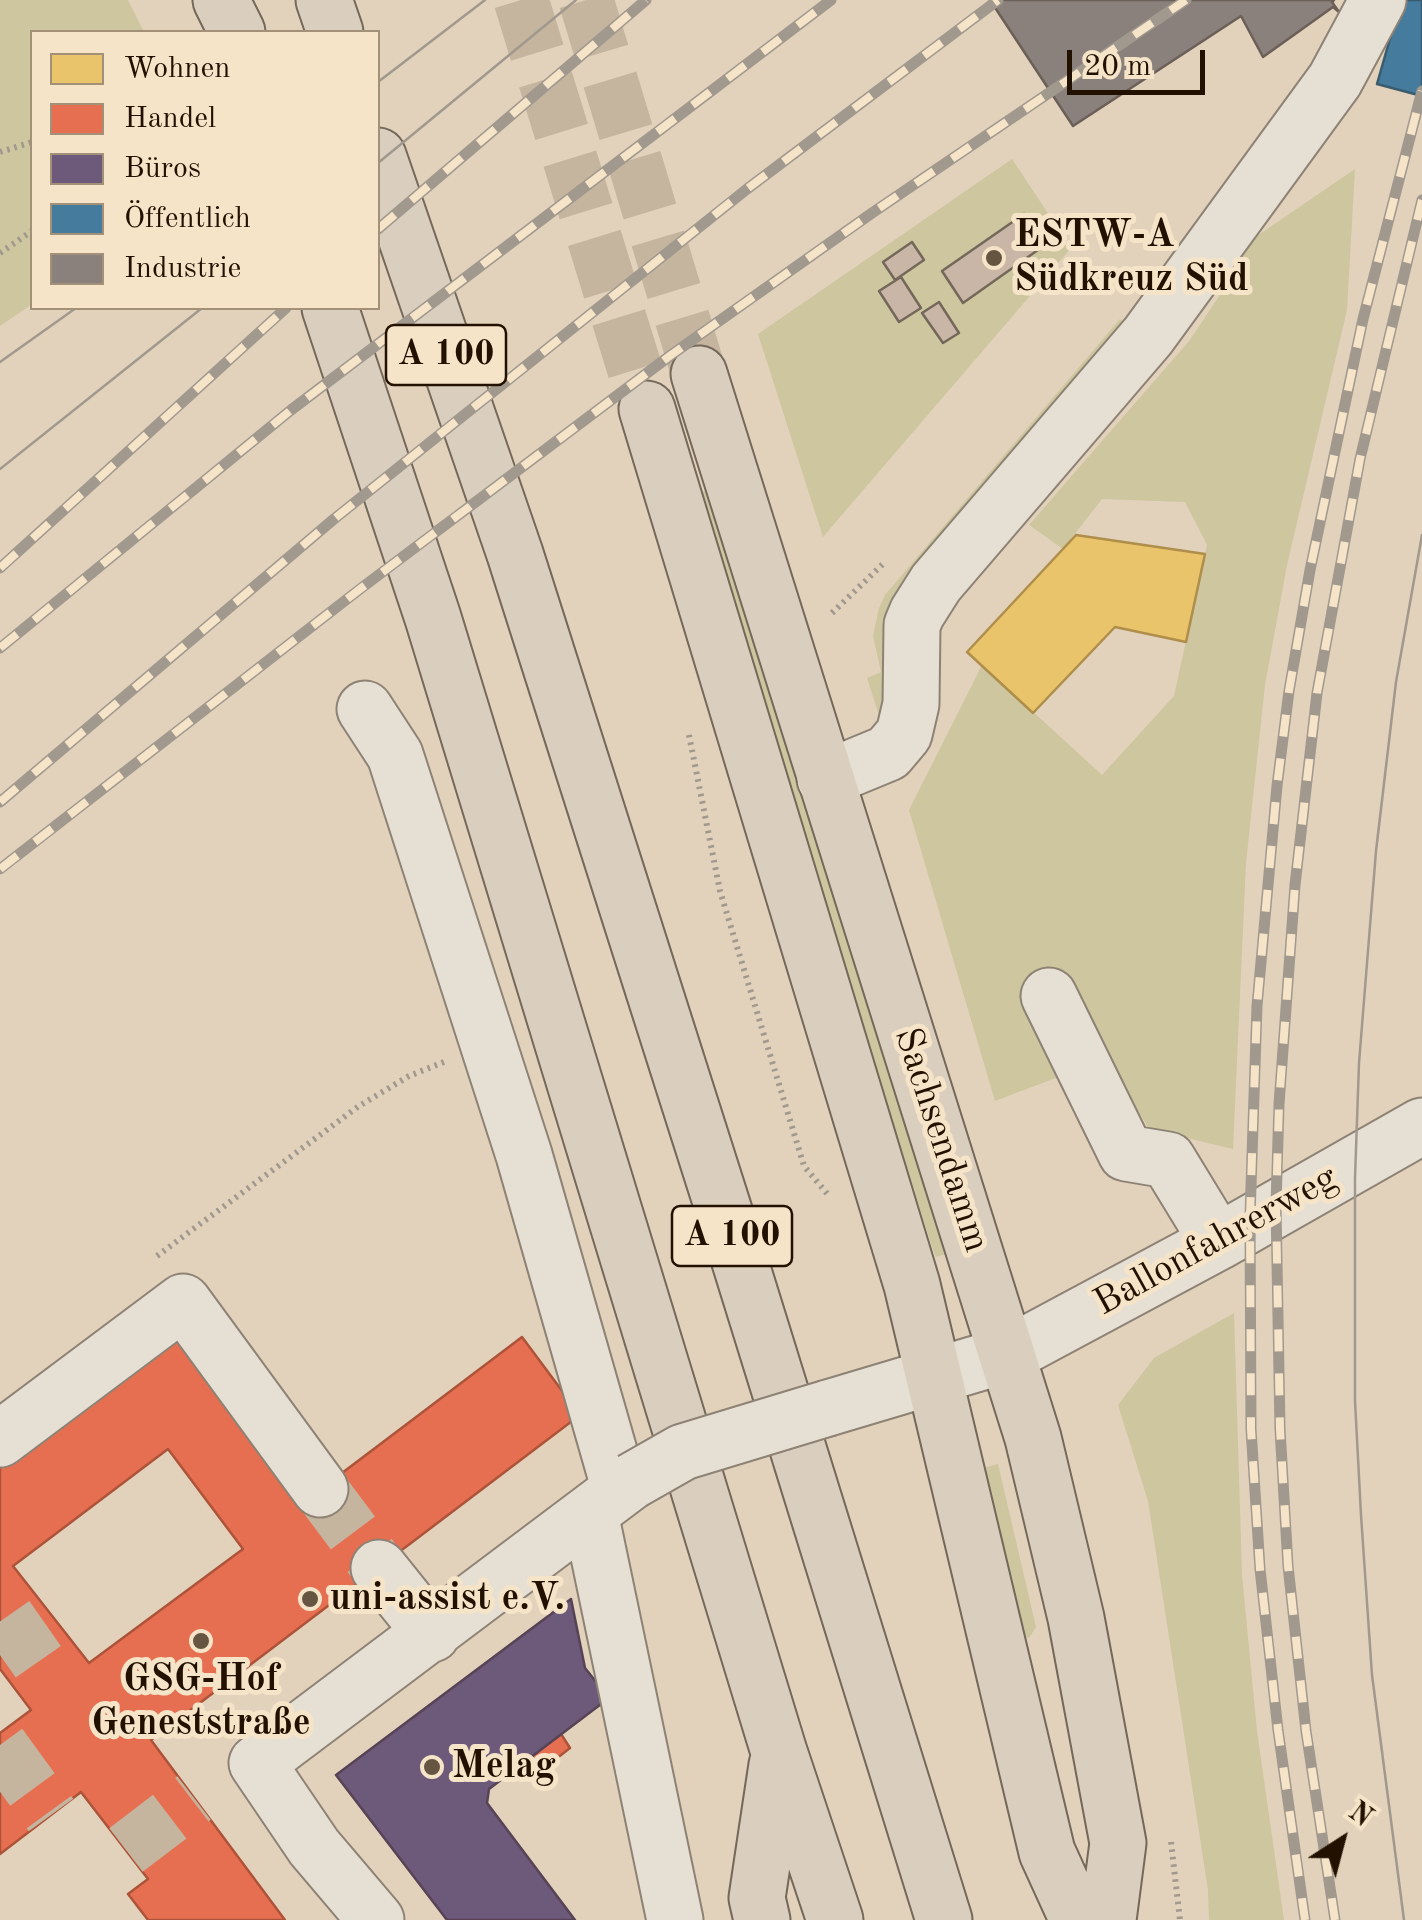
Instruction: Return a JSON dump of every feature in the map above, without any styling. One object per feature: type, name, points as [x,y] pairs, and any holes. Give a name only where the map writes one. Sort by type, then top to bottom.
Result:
[{"type":"main road","points":[[222,0],[237,30]]},
{"type":"main road","points":[[324,0],[334,30]]},
{"type":"main road","name":"A 100","points":[[380,162],[515,554],[944,1920]]},
{"type":"main road","name":"A 100","points":[[331,310],[434,618],[779,1752],[835,1920]]},
{"type":"main road","name":"Sachsendamm","points":[[699,374],[1041,1466],[1099,1734],[1118,1843],[1108,1920]]},
{"type":"main road","name":"Sachsendamm","points":[[647,409],[912,1286],[1046,1852],[1078,1920]]},
{"type":"main road","points":[[762,1920],[758,1898],[779,1752]]},
{"type":"street","points":[[825,779],[888,753],[904,734],[911,704],[912,625],[936,584],[1148,336],[1335,80],[1378,0]]},
{"type":"street","points":[[365,709],[394,755],[524,1154],[614,1495],[675,1920]]},
{"type":"street","points":[[1049,996],[1126,1152],[1168,1160],[1218,1242]]},
{"type":"street","name":"Ballonfahrerweg","points":[[376,1920],[314,1847],[257,1763],[614,1495],[683,1452],[1009,1354],[1422,1126]]},
{"type":"street","points":[[0,1439],[182,1302],[320,1489]]},
{"type":"street","points":[[379,1568],[432,1634]]},
{"type":"path","points":[[0,152],[30,143]]},
{"type":"path","points":[[0,253],[30,232]]},
{"type":"path","points":[[832,613],[883,564]]},
{"type":"path","points":[[686,718],[720,890],[804,1166],[836,1203]]},
{"type":"path","points":[[143,1267],[359,1106],[409,1076]]},
{"type":"shaded area","points":[[0,0],[128,0],[143,30],[30,30],[30,305],[0,326]]},
{"type":"shaded area","points":[[1012,159],[1071,248],[823,537],[758,334]]},
{"type":"shaded area","points":[[1355,169],[1347,310],[1287,565],[1265,685],[1246,863],[1233,1149],[1149,1129],[1117,1076],[1061,1076],[995,1101],[909,810],[982,665],[1102,775],[1174,696],[1207,545],[1185,502],[1102,499],[1063,549],[1029,525],[1190,340],[1231,278],[1225,272],[1254,238]]},
{"type":"shaded area","points":[[1120,319],[1130,328],[907,590],[883,728],[867,678],[881,672],[873,636],[885,595]]},
{"type":"shaded area","points":[[711,489],[953,1252],[936,1257],[932,1247],[696,494]]},
{"type":"shaded area","points":[[1234,1313],[1242,1575],[1257,1731],[1284,1920],[1209,1920],[1208,1890],[1148,1501],[1118,1405],[1154,1358]]},
{"type":"shaded area","points":[[998,1464],[1036,1627],[1029,1638],[1020,1636],[979,1469]]},
{"type":"building: Wohnen","points":[[1076,535],[1205,554],[1186,642],[1115,627],[1033,713],[967,652]]},
{"type":"building: Handel","name":"GSG-Hof Geneststraße","points":[[168,1328],[301,1504],[522,1337],[580,1415],[151,1740],[285,1920],[148,1920],[128,1894],[148,1879],[81,1792],[0,1854],[0,1733],[31,1710],[0,1669],[0,1455]],"holes":[[[168,1449],[243,1549],[89,1663],[13,1566]]]},
{"type":"building: Handel","points":[[561,1734],[570,1748],[538,1773],[528,1759]]},
{"type":"building: Büros","name":"Melag","points":[[571,1599],[585,1668],[609,1698],[489,1789],[487,1803],[575,1920],[447,1920],[336,1775]]},
{"type":"building: Öffentlich","points":[[1401,0],[1422,0],[1422,96],[1377,84]]},
{"type":"building: Industrie","points":[[990,0],[1334,0],[1339,12],[1333,7],[1263,57],[1241,16],[1073,126]]},
{"type":"building: Sonstige","name":"ESTW-A Südkreuz Süd","points":[[1024,214],[1045,245],[963,303],[942,271]]},
{"type":"building: Sonstige","points":[[912,242],[924,260],[895,280],[883,262]]},
{"type":"building: Sonstige","points":[[901,277],[921,308],[899,322],[879,291]]},
{"type":"building: Sonstige","points":[[939,302],[959,333],[943,343],[922,313]]},
{"type":"tunnel","points":[[521,0],[647,409]]},
{"type":"tunnel","points":[[586,0],[699,374]]},
{"type":"tunnel","points":[[320,1489],[379,1568]]},
{"type":"tunnel","points":[[0,1655],[53,1618]]},
{"type":"tunnel","points":[[0,1745],[51,1815]]},
{"type":"tunnel","points":[[126,1850],[194,1798]]},
{"type":"tram line","points":[[380,80],[485,0]]},
{"type":"tram line","points":[[380,161],[576,0]]},
{"type":"tram line","points":[[0,362],[73,310]]},
{"type":"tram line","points":[[0,469],[199,310]]},
{"type":"tram line","points":[[1404,1920],[1372,1675],[1361,1515],[1355,1401],[1355,1178],[1359,1063],[1376,851],[1396,682],[1422,535]]},
{"type":"railway","points":[[380,227],[646,0]]},
{"type":"railway","points":[[0,648],[291,410],[831,0]]},
{"type":"railway","points":[[0,802],[334,519],[747,189],[998,0]]},
{"type":"railway","points":[[0,869],[360,589],[671,355],[1186,0]]},
{"type":"railway","points":[[1305,1920],[1260,1569],[1251,1429],[1250,1216],[1257,1006],[1277,786],[1310,570],[1363,319],[1422,91]]},
{"type":"railway","points":[[1335,1920],[1306,1731],[1288,1566],[1280,1429],[1276,1206],[1279,1104],[1295,885],[1317,693],[1360,459],[1422,200]]},
{"type":"railway","points":[[0,568],[284,310]]},
{"type":"place","name":"ESTW-A Südkreuz Süd","points":[[994,258]]},
{"type":"place","name":"uni-assist e.V.","points":[[310,1599]]},
{"type":"place","name":"GSG-Hof Geneststraße","points":[[201,1641]]},
{"type":"place","name":"Melag","points":[[432,1767]]}]
